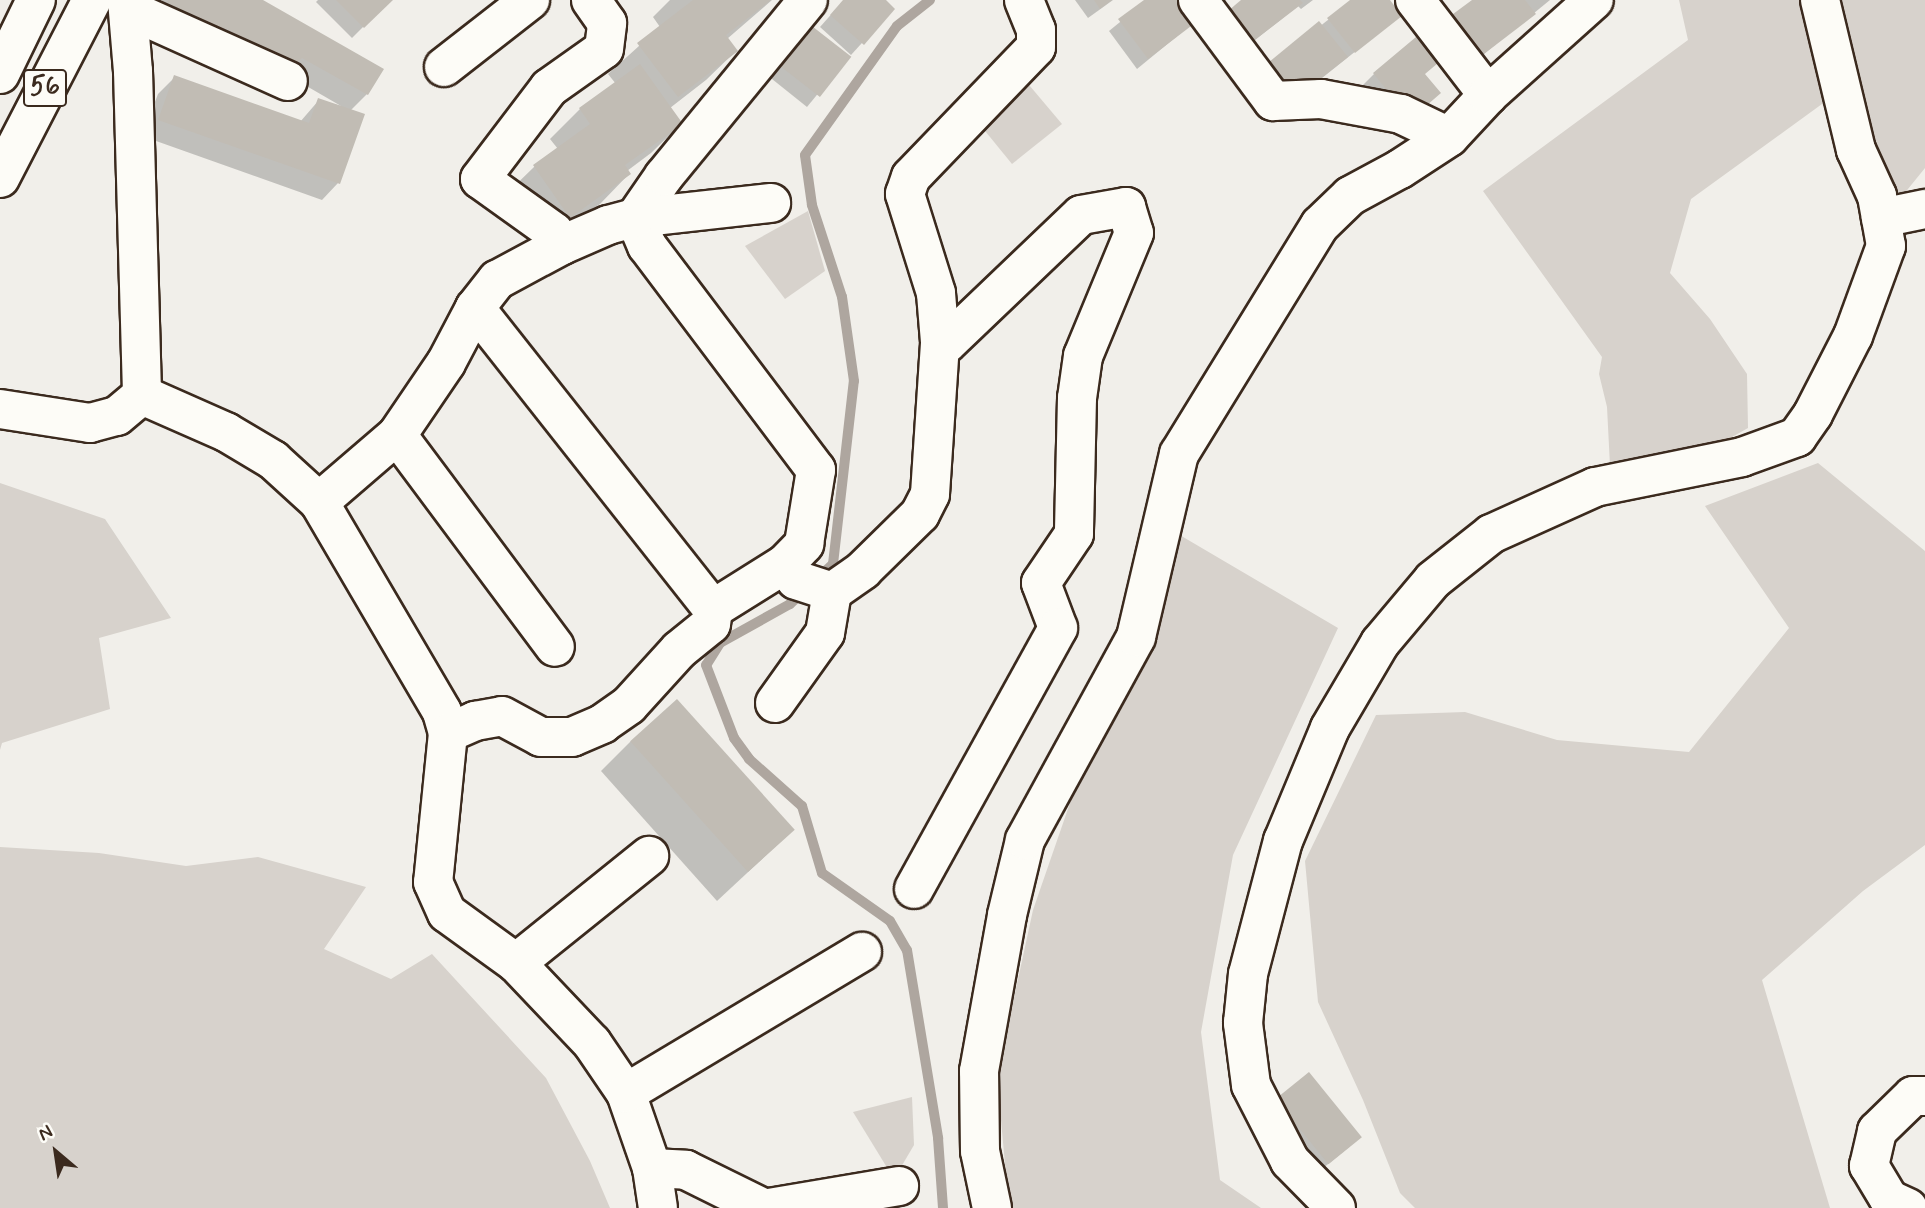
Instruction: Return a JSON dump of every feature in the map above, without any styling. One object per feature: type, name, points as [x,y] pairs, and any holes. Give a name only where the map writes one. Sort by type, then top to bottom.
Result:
[{"type":"main road","name":"56","points":[[0,74],[36,0]]},
{"type":"main road","name":"56","points":[[0,177],[92,0]]},
{"type":"main road","points":[[444,67],[530,0]]},
{"type":"main road","points":[[562,245],[554,232],[480,179],[549,88],[604,49],[607,23],[591,0]]},
{"type":"main road","points":[[635,218],[664,176],[808,0]]},
{"type":"main road","points":[[713,609],[809,581],[863,570],[920,514],[930,494],[940,342],[936,293],[905,194],[911,177],[1035,47],[1036,30],[1024,0]]},
{"type":"main road","points":[[1198,0],[1273,101],[1321,99],[1401,114],[1449,136]]},
{"type":"main road","points":[[1415,0],[1488,95]]},
{"type":"main road","points":[[992,1208],[980,1151],[979,1072],[1007,915],[1025,840],[1136,637],[1179,454],[1320,225],[1350,196],[1449,136],[1488,95],[1594,0]]},
{"type":"main road","points":[[1336,1208],[1290,1161],[1251,1084],[1243,1023],[1248,974],[1283,841],[1330,728],[1380,643],[1433,580],[1491,534],[1595,487],[1742,457],[1797,437],[1853,336],[1886,246],[1877,196],[1856,150],[1835,75],[1820,0]]},
{"type":"main road","points":[[142,396],[128,5],[288,81]]},
{"type":"main road","points":[[318,502],[397,435],[446,363],[475,308],[497,281],[562,245],[608,225],[635,218],[771,203]]},
{"type":"main road","points":[[914,889],[1058,628],[1041,583],[1074,534],[1076,398],[1083,356],[1134,233],[1126,208],[1081,215],[947,343],[940,342]]},
{"type":"main road","points":[[1881,218],[1925,209]]},
{"type":"main road","points":[[635,218],[647,246],[816,470],[804,544],[809,581],[825,632],[775,703]]},
{"type":"main road","points":[[448,733],[475,720],[502,716],[541,737],[572,737],[602,724],[629,705],[680,650],[710,625],[713,609],[475,308]]},
{"type":"main road","points":[[0,409],[90,423],[117,416],[142,396]]},
{"type":"main road","points":[[142,396],[226,432],[273,460],[318,502],[442,712],[448,733],[433,882],[447,913],[516,963],[592,1043],[626,1093],[652,1168],[658,1208]]},
{"type":"main road","points":[[397,435],[555,647]]},
{"type":"main road","points":[[516,963],[649,856]]},
{"type":"main road","points":[[626,1093],[862,952]]},
{"type":"main road","points":[[1908,1208],[1889,1199],[1869,1166],[1877,1131],[1913,1096],[1925,1096]]},
{"type":"main road","points":[[652,1168],[686,1170],[762,1208]]},
{"type":"main road","points":[[769,1208],[899,1186]]},
{"type":"shaded area","points":[[1679,0],[1925,0],[1925,168],[1895,205],[1873,156],[1822,104],[1691,199],[1670,273],[1710,319],[1747,374],[1748,428],[1709,450],[1610,466],[1607,407],[1599,374],[1602,357],[1483,191],[1688,40]]},
{"type":"shaded area","points":[[1024,79],[1062,124],[1012,164],[981,126]]},
{"type":"shaded area","points":[[808,211],[825,271],[785,299],[745,246]]},
{"type":"shaded area","points":[[1818,463],[1925,551],[1925,845],[1863,891],[1762,980],[1830,1208],[1415,1208],[1400,1193],[1363,1100],[1318,1002],[1305,861],[1376,715],[1465,712],[1557,740],[1689,752],[1789,628],[1705,506]]},
{"type":"shaded area","points":[[0,483],[105,519],[171,618],[99,638],[110,709],[2,743],[0,750]]},
{"type":"shaded area","points":[[1178,534],[1338,628],[1233,855],[1201,1032],[1220,1180],[1261,1208],[1009,1208],[997,1076],[1033,910],[1079,777]]},
{"type":"shaded area","points":[[0,847],[99,853],[186,866],[258,857],[366,887],[324,949],[391,979],[432,954],[546,1078],[590,1161],[610,1208],[0,1208]]},
{"type":"shaded area","points":[[912,1097],[914,1145],[894,1179],[853,1112]]},
{"type":"building","points":[[263,0],[384,69],[368,95],[302,58],[293,66],[225,28],[222,33],[167,2]]},
{"type":"building","points":[[336,0],[393,0],[364,28]]},
{"type":"building","points":[[693,0],[771,0],[726,35],[738,51],[678,97],[637,43]]},
{"type":"building","points":[[843,0],[886,0],[895,9],[864,45],[830,15]]},
{"type":"building","points":[[1094,0],[1112,0],[1100,9]]},
{"type":"building","points":[[1144,0],[1178,0],[1195,23],[1148,59],[1118,19]]},
{"type":"building","points":[[1241,0],[1300,0],[1303,3],[1252,42],[1228,11]]},
{"type":"building","points":[[1350,0],[1390,0],[1402,16],[1355,53],[1327,18]]},
{"type":"building","points":[[1472,0],[1525,0],[1536,14],[1480,57],[1449,17]]},
{"type":"building","points":[[1319,21],[1348,57],[1305,91],[1293,90],[1269,62]]},
{"type":"building","points":[[808,23],[851,57],[820,97],[777,63]]},
{"type":"building","points":[[1416,37],[1438,63],[1425,74],[1441,93],[1419,112],[1402,92],[1394,99],[1373,73]]},
{"type":"building","points":[[640,64],[683,124],[625,165],[631,174],[570,218],[533,165],[590,124],[579,108]]},
{"type":"building","points":[[174,75],[309,123],[318,98],[365,114],[340,184],[158,120]]},
{"type":"building","points":[[677,699],[795,830],[748,872],[630,741]]},
{"type":"building","points":[[1309,1072],[1362,1137],[1328,1164],[1276,1099]]},
{"type":"waterway","points":[[817,579],[833,564],[854,381],[842,297],[812,205],[805,155],[897,26],[930,0]]},
{"type":"waterway","points":[[805,590],[790,604],[720,643],[706,665],[734,738],[749,759],[802,806],[822,873],[890,921],[907,950],[938,1138],[943,1208]]}]
